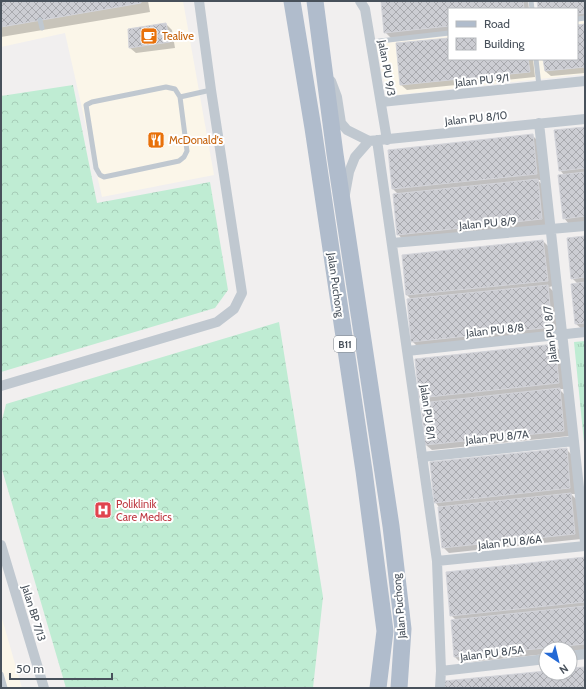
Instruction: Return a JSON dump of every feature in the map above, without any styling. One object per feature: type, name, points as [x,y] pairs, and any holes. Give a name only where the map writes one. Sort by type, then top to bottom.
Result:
[{"type":"main road","name":"Jalan Puchong","points":[[292,1],[313,128],[364,471],[385,631],[378,688]]},
{"type":"main road","name":"Jalan Puchong","points":[[315,1],[391,526],[403,629],[398,688]]},
{"type":"street","points":[[1,386],[217,322],[234,309],[242,293],[199,1]]},
{"type":"street","name":"Jalan PU 9/3","points":[[360,1],[364,9],[381,102],[378,140]]},
{"type":"street","points":[[325,68],[337,97],[341,123],[347,130],[378,140]]},
{"type":"street","name":"Jalan PU 9/1","points":[[381,102],[585,81]]},
{"type":"street","name":"Jalan PU 8/10","points":[[378,140],[585,119]]},
{"type":"street","name":"Jalan PU 8/7","points":[[539,124],[585,542]]},
{"type":"street","points":[[343,200],[349,172],[355,157],[378,140]]},
{"type":"street","name":"Jalan PU 8/1","points":[[378,140],[437,561],[442,671],[440,688]]},
{"type":"street","name":"Jalan PU 8/9","points":[[392,243],[585,226]]},
{"type":"street","name":"Jalan PU 8/8","points":[[407,351],[585,332]]},
{"type":"street","name":"Jalan PU 8/7A","points":[[422,457],[574,440]]},
{"type":"street","name":"Jalan BP 7/13","points":[[1,545],[44,688]]},
{"type":"street","name":"Jalan PU 8/6A","points":[[437,561],[585,546]]},
{"type":"street","name":"Jalan PU 8/5A","points":[[442,671],[538,660]]},
{"type":"lane","points":[[40,20],[42,28]]},
{"type":"lane","points":[[370,42],[448,33]]},
{"type":"lane","points":[[536,60],[539,86]]},
{"type":"lane","points":[[166,87],[175,88],[180,97],[187,151],[184,157],[179,161],[104,177],[100,175],[96,168],[86,105],[92,102],[166,87]]},
{"type":"lane","points":[[180,97],[211,90]]},
{"type":"lane","points":[[1,674],[5,688]]},
{"type":"shaded area","points":[[1,1],[183,1],[214,175],[102,197],[65,33],[1,47]]},
{"type":"shaded area","points":[[585,21],[585,74],[387,96],[376,44],[448,36],[448,60],[578,60],[578,22]]},
{"type":"shaded area","points":[[1,615],[22,688],[1,688]]},
{"type":"green space","points":[[73,85],[97,203],[210,182],[228,290],[215,308],[1,372],[1,96]]},
{"type":"green space","points":[[279,322],[323,597],[313,688],[66,688],[1,466],[1,424],[6,404]]},
{"type":"green space","points":[[585,341],[585,453],[574,342]]},
{"type":"building","points":[[1,1],[141,1],[141,3],[1,27]]},
{"type":"building","points":[[381,1],[523,1],[524,8],[448,8],[448,26],[384,33]]},
{"type":"building","points":[[537,1],[585,1],[585,13],[578,14],[578,8],[538,8]]},
{"type":"building","name":"Tealive","points":[[166,23],[170,42],[129,48],[128,29]]},
{"type":"building","points":[[585,24],[585,67],[545,71],[543,60],[578,60],[578,25]]},
{"type":"building","points":[[448,38],[448,60],[528,60],[530,72],[400,85],[396,43]]},
{"type":"building","points":[[585,127],[585,168],[559,171],[554,130]]},
{"type":"building","points":[[533,134],[537,174],[392,189],[388,150]]},
{"type":"building","points":[[585,172],[585,216],[563,219],[558,175]]},
{"type":"building","points":[[538,179],[542,219],[397,235],[393,194]]},
{"type":"building","points":[[585,236],[585,277],[571,279],[567,238]]},
{"type":"building","points":[[543,240],[548,281],[406,295],[402,255]]},
{"type":"building","points":[[585,282],[585,323],[575,324],[571,284]]},
{"type":"building","points":[[548,285],[552,327],[411,342],[407,299]]},
{"type":"building","points":[[555,344],[559,383],[419,398],[415,359]]},
{"type":"building","points":[[560,388],[564,431],[425,445],[421,403]]},
{"type":"building","points":[[567,448],[570,488],[434,503],[430,462]]},
{"type":"building","points":[[571,493],[575,534],[442,548],[438,507]]},
{"type":"building","points":[[585,557],[585,602],[450,616],[446,572]]},
{"type":"building","points":[[585,606],[585,644],[578,645],[578,641],[538,641],[538,649],[454,657],[451,620]]},
{"type":"building","points":[[578,667],[585,667],[585,688],[445,688],[444,681],[538,672],[538,681],[578,681]]},
{"type":"place","name":"Tealive","points":[[149,36]]},
{"type":"place","name":"McDonald's","points":[[156,140]]},
{"type":"place","name":"Poliklinik Care Medics","points":[[103,510]]}]
